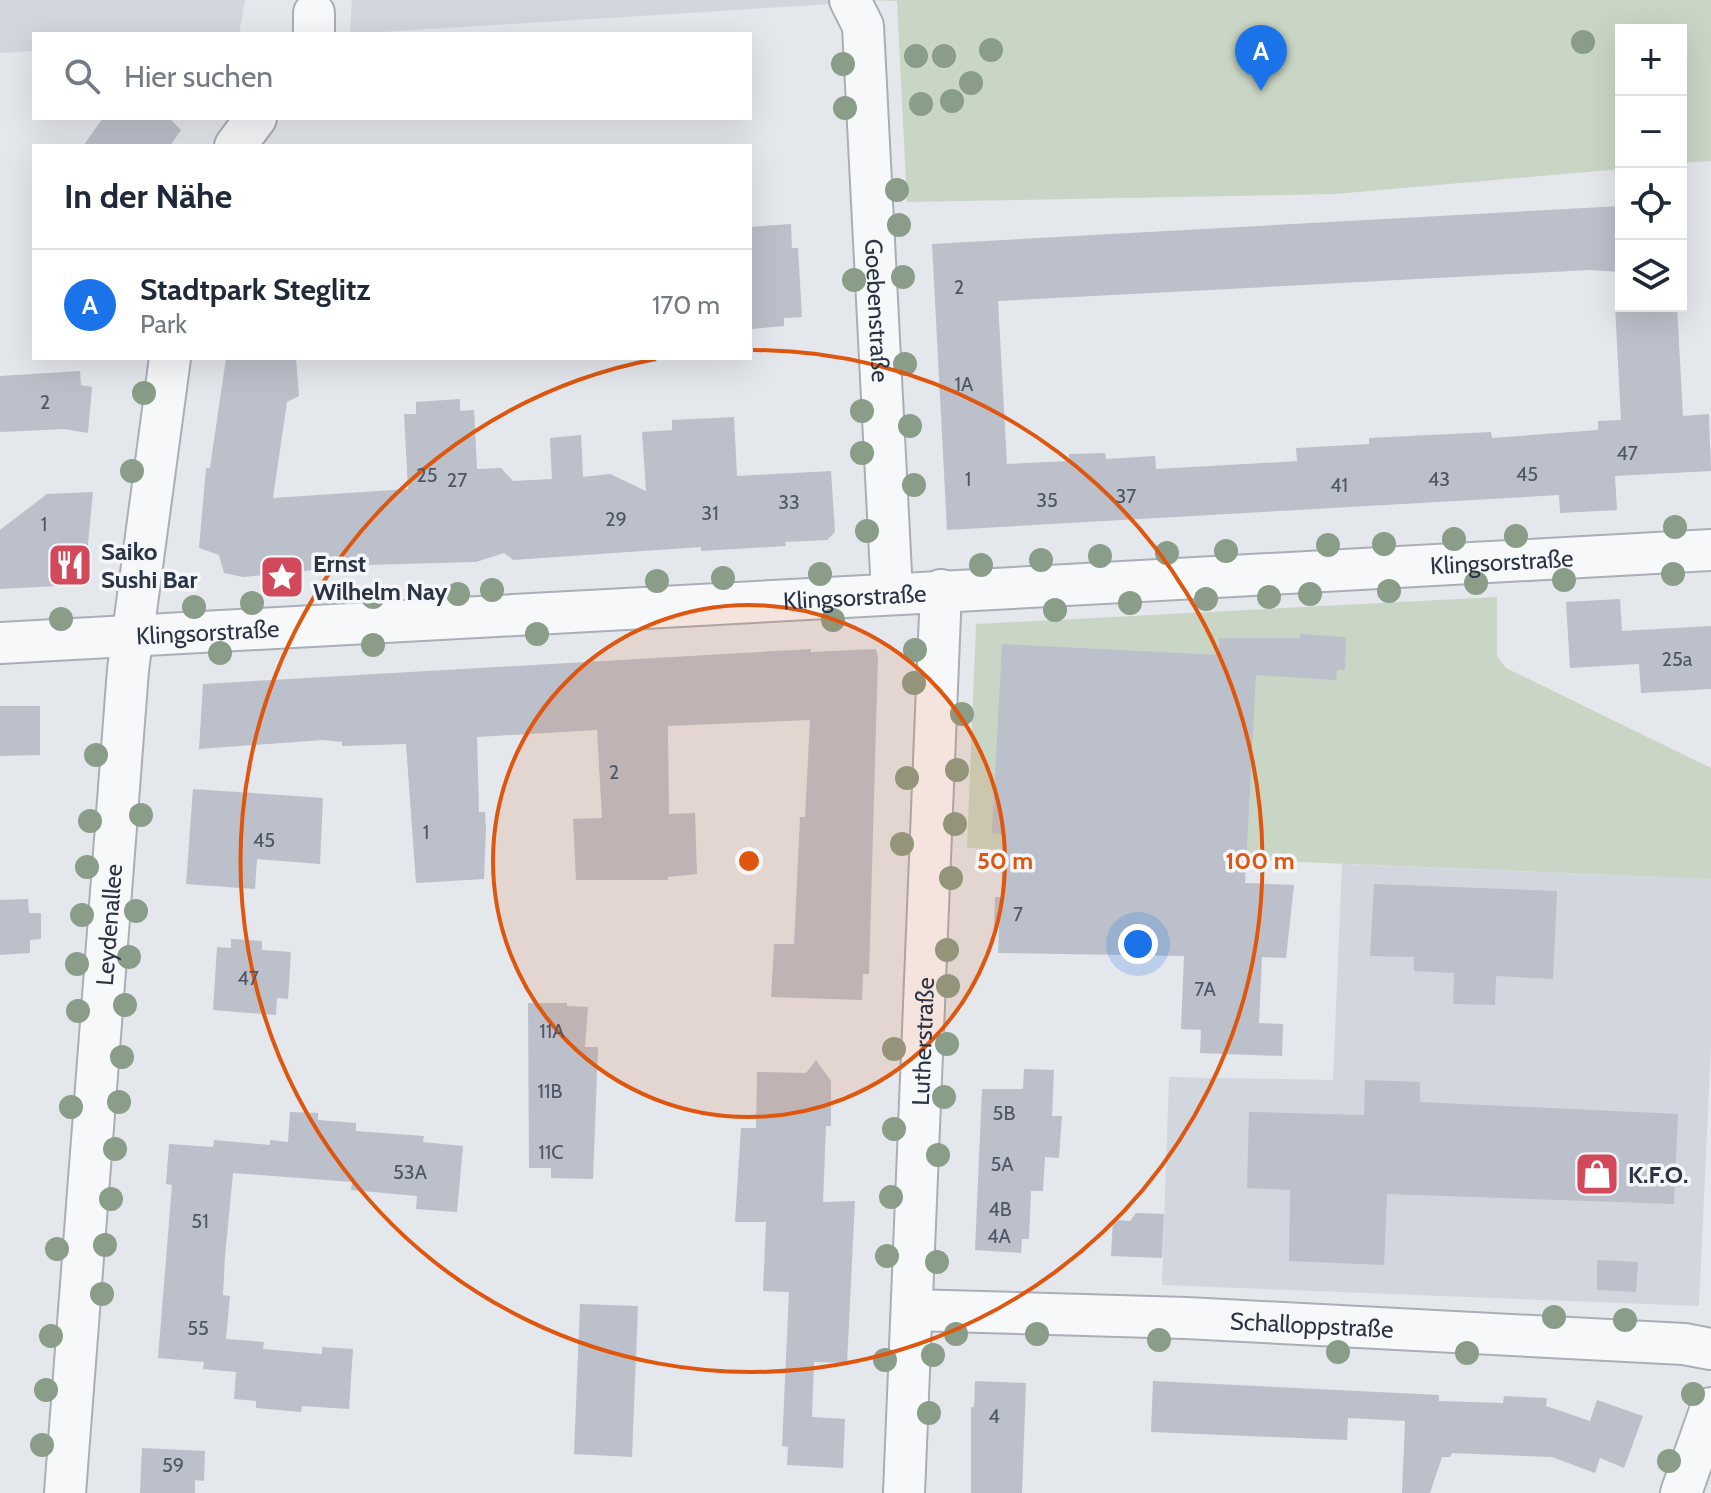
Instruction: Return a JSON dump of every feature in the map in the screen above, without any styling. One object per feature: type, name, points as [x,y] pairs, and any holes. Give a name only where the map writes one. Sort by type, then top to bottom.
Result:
[{"type":"street","name":"Goebenstraße","points":[[857,13],[892,593]]},
{"type":"street","points":[[236,144],[254,120]]},
{"type":"street","name":"Leydenallee","points":[[65,1493],[132,635],[170,360]]},
{"type":"street","name":"Klingsorstraße","points":[[0,643],[1711,550]]},
{"type":"street","name":"Lutherstraße","points":[[904,1493],[941,590]]},
{"type":"street","name":"Schalloppstraße","points":[[912,1310],[1186,1318],[1711,1349]]},
{"type":"street","points":[[1681,1493],[1711,1408]]},
{"type":"shaded area","points":[[0,0],[245,0],[239,32],[32,32],[32,51],[0,53]]},
{"type":"shaded area","points":[[352,0],[864,0],[864,2],[350,32]]},
{"type":"shaded area","points":[[1342,864],[1711,879],[1711,1043],[1699,1306],[1162,1285],[1169,1077],[1333,1080]]},
{"type":"green space","points":[[864,0],[1711,0],[1711,161],[1687,163],[1687,24],[1615,24],[1615,170],[1335,194],[907,202],[897,1]]},
{"type":"green space","points":[[1497,597],[1497,656],[1506,668],[1711,768],[1711,879],[967,848],[976,624]]},
{"type":"building","points":[[102,120],[171,120],[181,130],[171,144],[84,144]]},
{"type":"building","points":[[1615,206],[1615,272],[1589,270],[998,301],[1007,464],[1069,461],[1069,454],[1105,453],[1106,459],[1155,456],[1156,469],[1283,462],[1297,461],[1296,448],[1369,444],[1369,438],[1491,432],[1492,438],[1598,430],[1598,421],[1621,420],[1615,312],[1677,312],[1683,416],[1709,414],[1711,471],[1615,476],[1617,510],[1560,513],[1559,495],[947,530],[932,244]]},
{"type":"building","points":[[791,224],[792,248],[798,248],[802,317],[784,318],[784,326],[752,329],[752,227]]},
{"type":"building","points":[[226,360],[296,360],[299,396],[287,402],[273,498],[408,489],[404,414],[416,414],[416,402],[460,399],[460,411],[474,410],[477,469],[501,468],[513,481],[552,479],[550,438],[581,435],[583,477],[610,474],[646,491],[642,432],[672,430],[672,420],[734,417],[737,476],[831,471],[835,532],[827,540],[785,542],[786,546],[701,551],[701,547],[513,560],[504,553],[476,562],[365,565],[243,577],[224,573],[219,555],[199,548],[206,468],[210,468]]},
{"type":"building","points":[[80,371],[81,385],[92,387],[88,433],[64,429],[0,432],[0,376]]},
{"type":"building","points":[[93,492],[85,575],[77,585],[0,589],[0,530],[47,494]]},
{"type":"building","points":[[1620,599],[1622,631],[1711,626],[1711,689],[1641,693],[1639,664],[1570,668],[1566,602]]},
{"type":"building","points":[[1300,634],[1346,637],[1345,670],[1337,670],[1336,680],[1256,675],[1245,883],[1294,885],[1286,958],[1262,957],[1259,1023],[1283,1024],[1282,1056],[1200,1053],[1201,1030],[1181,1029],[1184,956],[998,953],[999,928],[994,927],[995,897],[1001,897],[1003,834],[992,833],[1002,644],[1219,655],[1219,638],[1300,638]]},
{"type":"building","points":[[811,649],[811,652],[876,649],[878,657],[869,974],[863,974],[862,1000],[771,997],[774,944],[794,944],[800,817],[805,817],[810,720],[668,726],[669,814],[695,813],[697,874],[668,877],[668,880],[576,880],[573,819],[602,818],[597,730],[477,737],[479,812],[485,812],[486,829],[484,879],[416,883],[406,744],[342,746],[342,742],[323,740],[199,749],[203,684]]},
{"type":"building","points":[[0,706],[40,706],[40,755],[0,756]]},
{"type":"building","points":[[193,789],[323,798],[320,864],[257,859],[255,889],[186,884]]},
{"type":"building","points":[[1374,884],[1557,891],[1553,979],[1496,976],[1495,1005],[1453,1004],[1454,973],[1414,971],[1414,957],[1370,956]]},
{"type":"building","points":[[28,899],[29,913],[41,913],[41,939],[30,940],[30,953],[0,955],[0,900]]},
{"type":"building","points":[[231,939],[262,941],[262,950],[291,952],[288,999],[277,998],[276,1015],[213,1010],[217,947],[231,948]]},
{"type":"building","points":[[528,1003],[567,1003],[567,1006],[588,1007],[585,1047],[598,1047],[593,1179],[551,1178],[551,1168],[529,1168]]},
{"type":"building","points":[[816,1060],[831,1081],[831,1126],[826,1126],[823,1202],[855,1201],[847,1363],[814,1362],[812,1417],[845,1419],[843,1468],[787,1465],[788,1447],[782,1446],[789,1292],[763,1291],[766,1222],[735,1222],[741,1128],[756,1128],[757,1072],[806,1073]]},
{"type":"building","points":[[1024,1069],[1054,1070],[1052,1116],[1062,1116],[1059,1158],[1045,1157],[1043,1191],[1031,1191],[1029,1239],[1022,1239],[1021,1253],[975,1250],[982,1089],[1023,1089]]},
{"type":"building","points":[[1365,1080],[1420,1082],[1420,1102],[1678,1114],[1674,1204],[1387,1194],[1384,1265],[1289,1261],[1290,1190],[1247,1188],[1249,1112],[1364,1115]]},
{"type":"building","points":[[290,1112],[318,1113],[318,1120],[356,1123],[356,1131],[424,1136],[423,1142],[463,1146],[457,1212],[416,1209],[417,1196],[351,1190],[352,1182],[233,1173],[223,1295],[230,1296],[226,1339],[264,1342],[263,1349],[322,1354],[322,1347],[353,1349],[349,1409],[302,1406],[301,1412],[256,1408],[256,1401],[234,1399],[236,1372],[203,1369],[204,1362],[158,1358],[172,1185],[166,1184],[169,1144],[213,1147],[214,1140],[270,1145],[270,1140],[288,1142]]},
{"type":"building","points":[[1136,1213],[1164,1214],[1162,1258],[1111,1256],[1113,1220],[1130,1221]]},
{"type":"building","points":[[1597,1260],[1638,1262],[1636,1292],[1597,1290]]},
{"type":"building","points":[[580,1304],[638,1306],[632,1457],[574,1454]]},
{"type":"building","points":[[975,1381],[1026,1383],[1022,1493],[971,1493],[971,1407],[974,1407]]},
{"type":"building","points":[[1153,1381],[1439,1395],[1439,1401],[1503,1403],[1504,1396],[1547,1398],[1546,1406],[1590,1421],[1597,1400],[1643,1416],[1624,1468],[1600,1458],[1595,1473],[1552,1457],[1452,1453],[1450,1457],[1442,1457],[1430,1493],[1402,1493],[1405,1421],[1348,1418],[1347,1440],[1151,1432]]},
{"type":"building","points":[[142,1448],[205,1451],[204,1481],[195,1480],[195,1493],[140,1493]]},
{"type":"place","name":"Stadtpark Steglitz","points":[[1261,91]]},
{"type":"place","name":"Saiko Sushi Bar","points":[[70,565]]},
{"type":"place","name":"Ernst Wilhelm Nay","points":[[282,577]]},
{"type":"place","name":"K.F.O.","points":[[1597,1174]]}]
